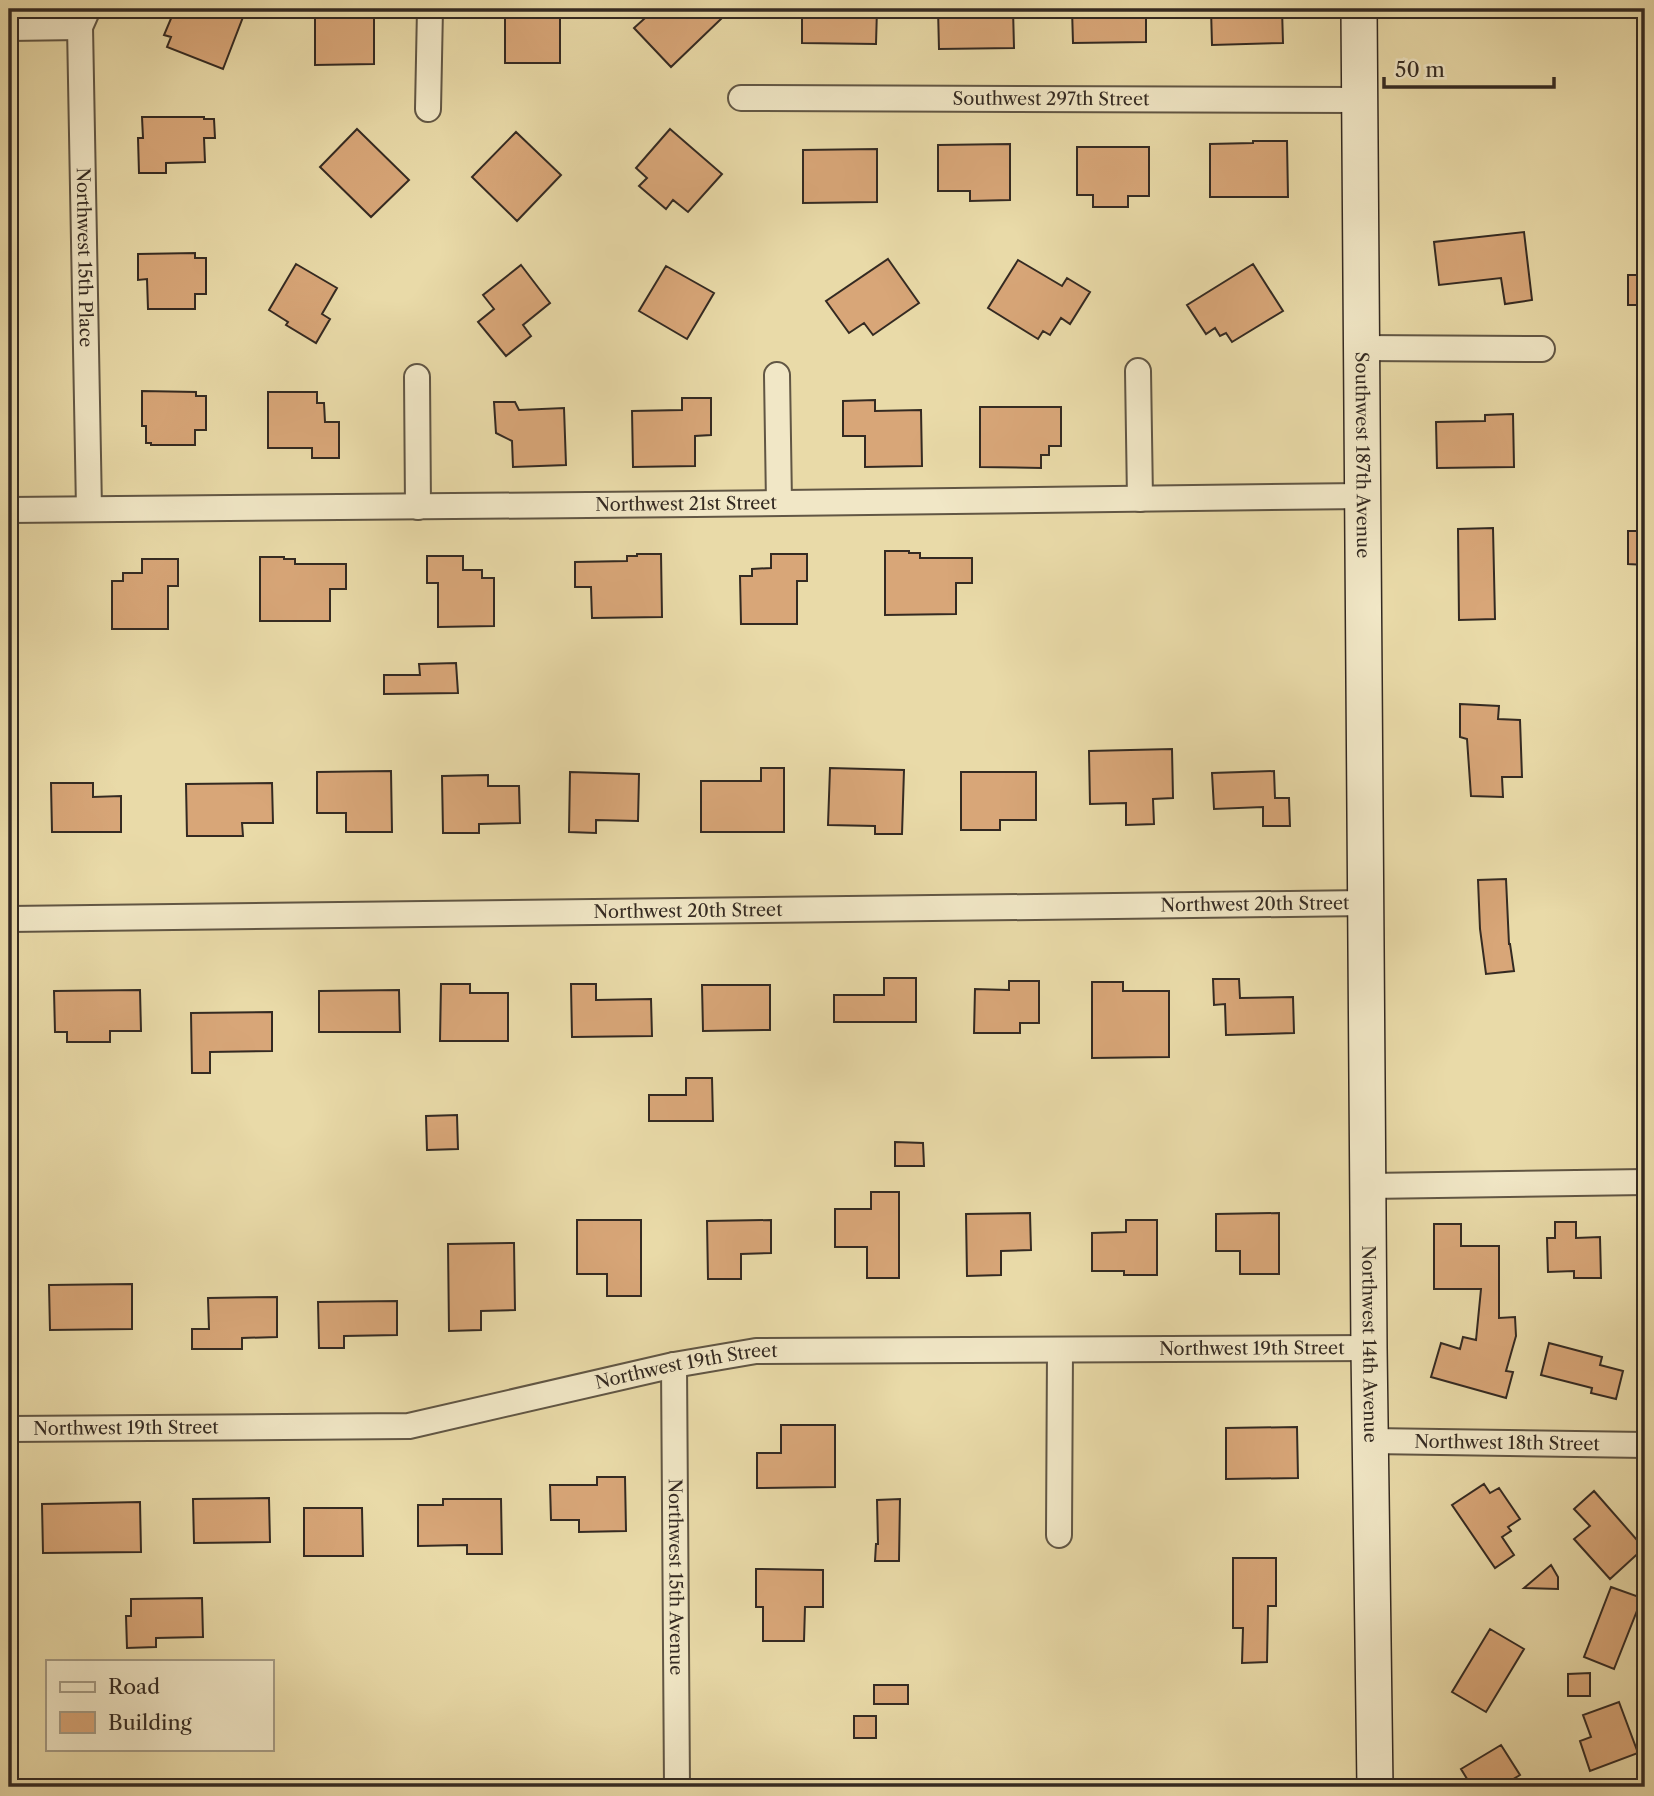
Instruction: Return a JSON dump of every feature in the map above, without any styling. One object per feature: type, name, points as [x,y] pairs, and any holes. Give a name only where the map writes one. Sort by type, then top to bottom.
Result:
[{"type":"street","points":[[428,109],[430,9]]},
{"type":"street","name":"Southwest 187th Avenue","points":[[1359,9],[1366,903]]},
{"type":"street","points":[[9,28],[84,18]]},
{"type":"street","name":"Northwest 15th Place","points":[[84,18],[89,509]]},
{"type":"street","name":"Southwest 297th Street","points":[[741,98],[1360,100]]},
{"type":"street","points":[[1362,348],[1542,349]]},
{"type":"street","points":[[1139,371],[1140,499]]},
{"type":"street","points":[[777,375],[779,503]]},
{"type":"street","points":[[417,377],[418,507]]},
{"type":"street","name":"Northwest 21st Street","points":[[9,510],[1363,496]]},
{"type":"street","name":"Northwest 20th Street","points":[[9,919],[1366,903]]},
{"type":"street","name":"Northwest 14th Avenue","points":[[1366,903],[1375,1787]]},
{"type":"street","points":[[1368,1186],[1645,1182]]},
{"type":"street","name":"Northwest 19th Street","points":[[9,1429],[410,1426],[674,1365],[756,1351],[1369,1348]]},
{"type":"street","points":[[1059,1535],[1060,1350]]},
{"type":"street","name":"Northwest 15th Avenue","points":[[674,1365],[677,1787]]},
{"type":"street","name":"Northwest 18th Street","points":[[1371,1441],[1645,1445]]},
{"type":"building","points":[[175,9],[222,9],[243,17],[223,69],[167,47],[171,37],[164,35]]},
{"type":"building","points":[[315,9],[374,9],[374,64],[315,65]]},
{"type":"building","points":[[505,9],[543,9],[543,18],[560,18],[560,63],[505,63]]},
{"type":"building","points":[[655,9],[713,9],[722,18],[671,67],[634,28]]},
{"type":"building","points":[[802,9],[877,9],[876,44],[802,43]]},
{"type":"building","points":[[938,9],[1013,9],[1014,48],[939,49]]},
{"type":"building","points":[[1072,9],[1146,9],[1146,42],[1073,43]]},
{"type":"building","points":[[1211,9],[1282,9],[1283,43],[1212,45]]},
{"type":"building","points":[[142,117],[214,119],[215,138],[204,138],[205,162],[166,163],[166,173],[139,173],[138,138],[143,138]]},
{"type":"building","points":[[357,129],[409,180],[371,217],[320,167]]},
{"type":"building","points":[[670,129],[722,174],[688,212],[673,200],[666,209],[639,186],[647,178],[636,168]]},
{"type":"building","points":[[516,132],[561,175],[517,221],[472,177]]},
{"type":"building","points":[[1287,141],[1288,197],[1210,197],[1210,144]]},
{"type":"building","points":[[1010,144],[1010,200],[970,201],[970,191],[938,191],[938,145]]},
{"type":"building","points":[[1077,147],[1149,147],[1149,196],[1128,196],[1128,207],[1093,207],[1093,195],[1077,195]]},
{"type":"building","points":[[877,149],[877,202],[803,203],[803,150]]},
{"type":"building","points":[[1524,232],[1532,300],[1505,304],[1501,278],[1439,285],[1434,242]]},
{"type":"building","points":[[195,253],[195,258],[206,258],[206,294],[195,294],[195,309],[148,309],[147,279],[138,280],[138,254]]},
{"type":"building","points":[[888,259],[919,303],[873,335],[864,323],[849,333],[826,301]]},
{"type":"building","points":[[1018,260],[1062,286],[1067,278],[1090,292],[1070,324],[1061,318],[1050,335],[1043,331],[1038,339],[988,308]]},
{"type":"building","points":[[296,264],[337,288],[322,314],[330,319],[316,343],[286,325],[288,322],[269,310]]},
{"type":"building","points":[[1253,264],[1283,311],[1232,342],[1226,333],[1220,336],[1215,328],[1206,334],[1187,305]]},
{"type":"building","points":[[521,265],[550,303],[523,325],[531,336],[506,356],[478,322],[494,309],[483,295]]},
{"type":"building","points":[[666,266],[714,293],[687,339],[639,311]]},
{"type":"building","points":[[1628,275],[1645,275],[1645,305],[1628,305]]},
{"type":"building","points":[[142,391],[196,392],[196,396],[206,396],[206,430],[195,430],[195,445],[146,443],[146,426],[142,426]]},
{"type":"building","points":[[268,392],[317,392],[317,403],[324,403],[325,422],[339,422],[339,458],[312,458],[312,448],[268,448]]},
{"type":"building","points":[[682,398],[711,398],[711,435],[695,436],[695,466],[633,467],[632,411],[682,410]]},
{"type":"building","points":[[875,400],[875,411],[921,410],[922,466],[865,467],[865,436],[843,436],[843,401]]},
{"type":"building","points":[[494,402],[515,402],[519,410],[564,408],[566,465],[513,467],[512,441],[496,433]]},
{"type":"building","points":[[980,407],[1061,407],[1061,446],[1049,446],[1049,455],[1041,455],[1041,468],[980,467]]},
{"type":"building","points":[[1513,414],[1514,467],[1437,468],[1436,422],[1485,421],[1485,415]]},
{"type":"building","points":[[1493,528],[1495,619],[1459,620],[1458,529]]},
{"type":"building","points":[[1628,531],[1645,531],[1645,565],[1628,564]]},
{"type":"building","points":[[885,551],[920,553],[920,558],[972,558],[972,583],[956,583],[956,614],[885,615]]},
{"type":"building","points":[[661,554],[662,617],[592,618],[591,587],[575,587],[575,562],[627,561],[627,556]]},
{"type":"building","points":[[771,554],[807,554],[807,581],[797,581],[797,624],[741,624],[740,576],[752,576],[752,569],[771,568]]},
{"type":"building","points":[[427,556],[463,556],[463,570],[482,570],[482,578],[494,578],[494,626],[438,627],[438,583],[427,583]]},
{"type":"building","points":[[260,557],[295,559],[295,564],[346,564],[346,589],[330,589],[330,621],[260,621]]},
{"type":"building","points":[[142,559],[178,559],[178,586],[168,586],[168,629],[112,629],[112,581],[123,581],[123,573],[142,573]]},
{"type":"building","points":[[456,663],[458,693],[384,694],[384,675],[420,675],[419,664]]},
{"type":"building","points":[[1460,704],[1499,706],[1498,719],[1520,720],[1522,777],[1502,777],[1503,797],[1471,796],[1467,739],[1460,737]]},
{"type":"building","points":[[1172,749],[1173,798],[1153,799],[1154,824],[1126,825],[1126,803],[1090,804],[1089,751]]},
{"type":"building","points":[[761,768],[784,768],[784,832],[701,832],[701,781],[761,781]]},
{"type":"building","points":[[830,768],[904,770],[902,834],[875,834],[875,826],[828,825]]},
{"type":"building","points":[[391,771],[392,832],[346,832],[346,813],[317,813],[317,772]]},
{"type":"building","points":[[1274,771],[1275,798],[1289,798],[1290,826],[1263,826],[1263,807],[1214,809],[1212,773]]},
{"type":"building","points":[[570,772],[639,774],[638,821],[596,820],[596,833],[569,832]]},
{"type":"building","points":[[961,772],[1036,772],[1036,820],[1000,820],[1000,830],[961,830]]},
{"type":"building","points":[[488,775],[488,786],[519,786],[520,823],[479,824],[479,833],[443,833],[442,776]]},
{"type":"building","points":[[51,783],[93,783],[93,797],[121,796],[121,832],[52,832]]},
{"type":"building","points":[[272,783],[273,823],[242,823],[243,836],[187,836],[186,784]]},
{"type":"building","points":[[1506,879],[1509,944],[1514,971],[1486,974],[1480,929],[1478,880]]},
{"type":"building","points":[[884,978],[916,978],[916,1022],[834,1022],[834,995],[884,995]]},
{"type":"building","points":[[1213,979],[1239,979],[1240,998],[1293,997],[1294,1033],[1226,1035],[1225,1004],[1214,1005]]},
{"type":"building","points":[[1009,981],[1039,981],[1039,1023],[1020,1023],[1020,1033],[974,1033],[975,989],[1009,990]]},
{"type":"building","points":[[1092,982],[1123,982],[1123,991],[1169,991],[1169,1057],[1092,1058]]},
{"type":"building","points":[[441,984],[470,984],[470,993],[508,993],[508,1041],[440,1041]]},
{"type":"building","points":[[571,984],[596,984],[596,1000],[651,999],[652,1036],[572,1037]]},
{"type":"building","points":[[702,985],[770,985],[770,1030],[703,1031]]},
{"type":"building","points":[[140,990],[141,1031],[110,1031],[110,1042],[67,1042],[67,1032],[55,1032],[54,991]]},
{"type":"building","points":[[399,990],[400,1032],[319,1032],[319,991]]},
{"type":"building","points":[[272,1012],[272,1051],[210,1052],[210,1073],[192,1073],[191,1013]]},
{"type":"building","points":[[686,1078],[712,1078],[713,1121],[649,1121],[649,1095],[686,1095]]},
{"type":"building","points":[[457,1115],[458,1149],[427,1150],[426,1116]]},
{"type":"building","points":[[895,1142],[923,1143],[924,1166],[895,1166]]},
{"type":"building","points":[[871,1192],[899,1192],[899,1278],[867,1278],[867,1247],[835,1247],[835,1209],[871,1209]]},
{"type":"building","points":[[1030,1213],[1031,1250],[1001,1251],[1001,1275],[967,1276],[966,1214]]},
{"type":"building","points":[[1279,1213],[1279,1274],[1240,1274],[1240,1251],[1216,1251],[1216,1214]]},
{"type":"building","points":[[577,1220],[641,1220],[641,1296],[607,1296],[607,1274],[577,1274]]},
{"type":"building","points":[[771,1220],[771,1253],[741,1254],[741,1279],[708,1279],[707,1221]]},
{"type":"building","points":[[1126,1220],[1157,1220],[1157,1275],[1092,1271],[1092,1233],[1126,1232]]},
{"type":"building","points":[[1555,1222],[1576,1222],[1576,1238],[1600,1237],[1601,1278],[1574,1278],[1574,1271],[1548,1272],[1547,1238],[1555,1238]]},
{"type":"building","points":[[1434,1224],[1461,1224],[1461,1246],[1499,1246],[1499,1318],[1515,1317],[1516,1336],[1506,1371],[1513,1372],[1506,1398],[1431,1377],[1441,1343],[1460,1349],[1463,1337],[1476,1340],[1481,1289],[1434,1289]]},
{"type":"building","points":[[514,1243],[515,1310],[481,1311],[481,1330],[449,1331],[448,1244]]},
{"type":"building","points":[[132,1284],[132,1329],[50,1330],[49,1285]]},
{"type":"building","points":[[277,1297],[277,1337],[242,1338],[242,1349],[192,1349],[192,1329],[209,1329],[208,1298]]},
{"type":"building","points":[[397,1301],[397,1335],[344,1336],[344,1348],[319,1348],[318,1302]]},
{"type":"building","points":[[1549,1343],[1602,1357],[1600,1365],[1623,1371],[1616,1399],[1591,1393],[1592,1388],[1541,1375]]},
{"type":"building","points":[[781,1425],[835,1425],[835,1487],[757,1488],[757,1453],[781,1453]]},
{"type":"building","points":[[1297,1427],[1298,1478],[1226,1479],[1226,1428]]},
{"type":"building","points":[[597,1477],[625,1477],[626,1531],[579,1532],[579,1520],[551,1520],[550,1485],[597,1485]]},
{"type":"building","points":[[1484,1484],[1490,1493],[1499,1488],[1520,1519],[1508,1527],[1511,1531],[1502,1537],[1514,1555],[1495,1568],[1452,1505]]},
{"type":"building","points":[[1594,1491],[1644,1548],[1610,1579],[1574,1539],[1590,1526],[1574,1509]]},
{"type":"building","points":[[269,1498],[270,1542],[194,1543],[193,1499]]},
{"type":"building","points":[[443,1499],[501,1499],[502,1554],[467,1554],[467,1545],[418,1546],[418,1505],[443,1505]]},
{"type":"building","points":[[900,1499],[899,1561],[875,1561],[878,1544],[877,1500]]},
{"type":"building","points":[[140,1502],[141,1552],[43,1553],[42,1504]]},
{"type":"building","points":[[304,1508],[362,1508],[363,1556],[304,1556]]},
{"type":"building","points":[[1233,1558],[1276,1558],[1276,1606],[1268,1606],[1267,1662],[1242,1663],[1243,1628],[1233,1628]]},
{"type":"building","points":[[1551,1565],[1558,1577],[1558,1589],[1524,1588]]},
{"type":"building","points":[[756,1569],[823,1570],[823,1607],[805,1607],[804,1641],[763,1641],[763,1607],[756,1607]]},
{"type":"building","points":[[1611,1587],[1642,1598],[1614,1669],[1584,1657]]},
{"type":"building","points":[[202,1598],[203,1637],[156,1638],[156,1647],[127,1648],[126,1616],[131,1616],[131,1599]]},
{"type":"building","points":[[1490,1629],[1524,1649],[1486,1712],[1452,1692]]},
{"type":"building","points":[[1590,1673],[1590,1696],[1568,1696],[1568,1674]]},
{"type":"building","points":[[874,1685],[908,1685],[908,1704],[874,1704]]},
{"type":"building","points":[[1619,1702],[1638,1753],[1590,1771],[1580,1741],[1591,1737],[1583,1715]]},
{"type":"building","points":[[854,1716],[876,1716],[876,1738],[854,1738]]},
{"type":"building","points":[[1501,1745],[1520,1775],[1500,1787],[1472,1787],[1461,1769]]}]
